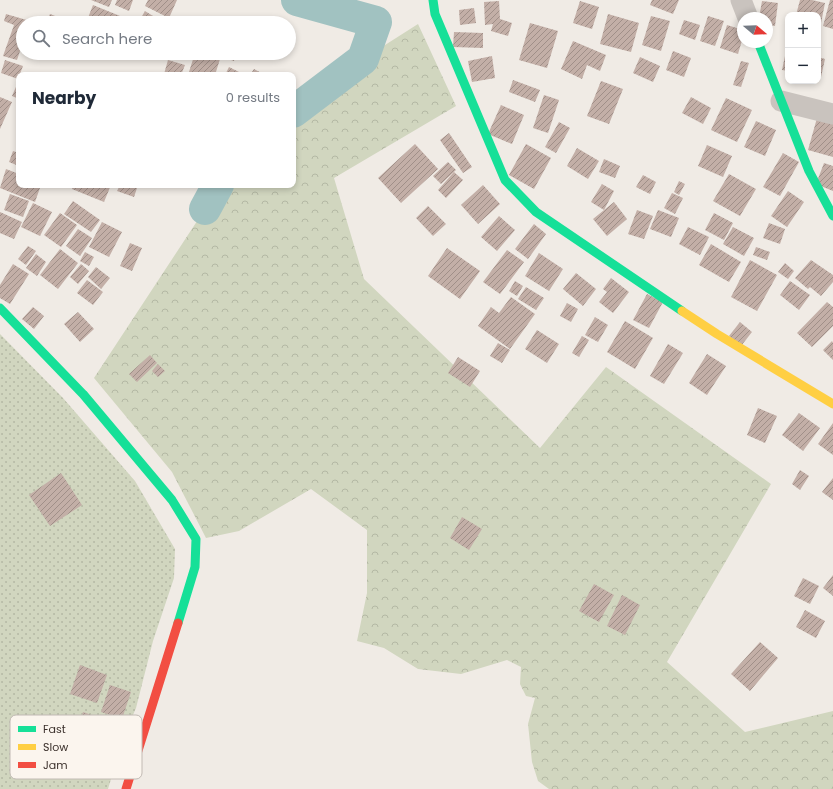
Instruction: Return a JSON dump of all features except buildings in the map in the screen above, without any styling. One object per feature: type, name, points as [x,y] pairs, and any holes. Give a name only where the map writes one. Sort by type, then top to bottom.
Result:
[{"type":"street","points":[[433,0],[435,14],[505,180],[536,212],[717,334],[833,404]]},
{"type":"street","points":[[741,0],[746,12]]},
{"type":"street","points":[[760,48],[809,172],[833,216]]},
{"type":"street","points":[[781,101],[833,114]]},
{"type":"street","points":[[0,308],[83,394],[127,445],[172,500],[196,539],[195,567],[142,738]]},
{"type":"street","points":[[126,789],[129,779]]},
{"type":"green space","points":[[418,24],[456,106],[334,178],[364,279],[540,448],[606,367],[771,484],[667,662],[745,732],[833,711],[833,789],[549,789],[538,781],[532,762],[528,724],[535,698],[526,696],[520,684],[521,667],[507,660],[461,674],[418,669],[384,648],[357,641],[367,593],[367,530],[311,489],[239,531],[206,538],[172,472],[94,378],[205,209],[216,188],[296,188],[296,110],[363,59]]},
{"type":"green space","points":[[0,334],[63,398],[135,481],[175,549],[174,578],[153,641],[133,715],[10,715],[10,779],[111,779],[108,789],[0,789]]},
{"type":"waterway","points":[[296,110],[363,59],[376,22],[297,0]]},
{"type":"waterway","points":[[205,209],[216,188]]},
{"type":"traffic: fast","points":[[433,0],[435,14],[505,180],[536,212],[682,311]]},
{"type":"traffic: fast","points":[[760,48],[809,171],[833,216]]},
{"type":"traffic: fast","points":[[0,308],[83,394],[172,500],[196,539],[195,567],[178,623]]},
{"type":"traffic: slow","points":[[682,311],[717,334],[833,404]]},
{"type":"traffic: jam","points":[[142,738],[178,623]]},
{"type":"traffic: jam","points":[[126,789],[129,779]]}]
